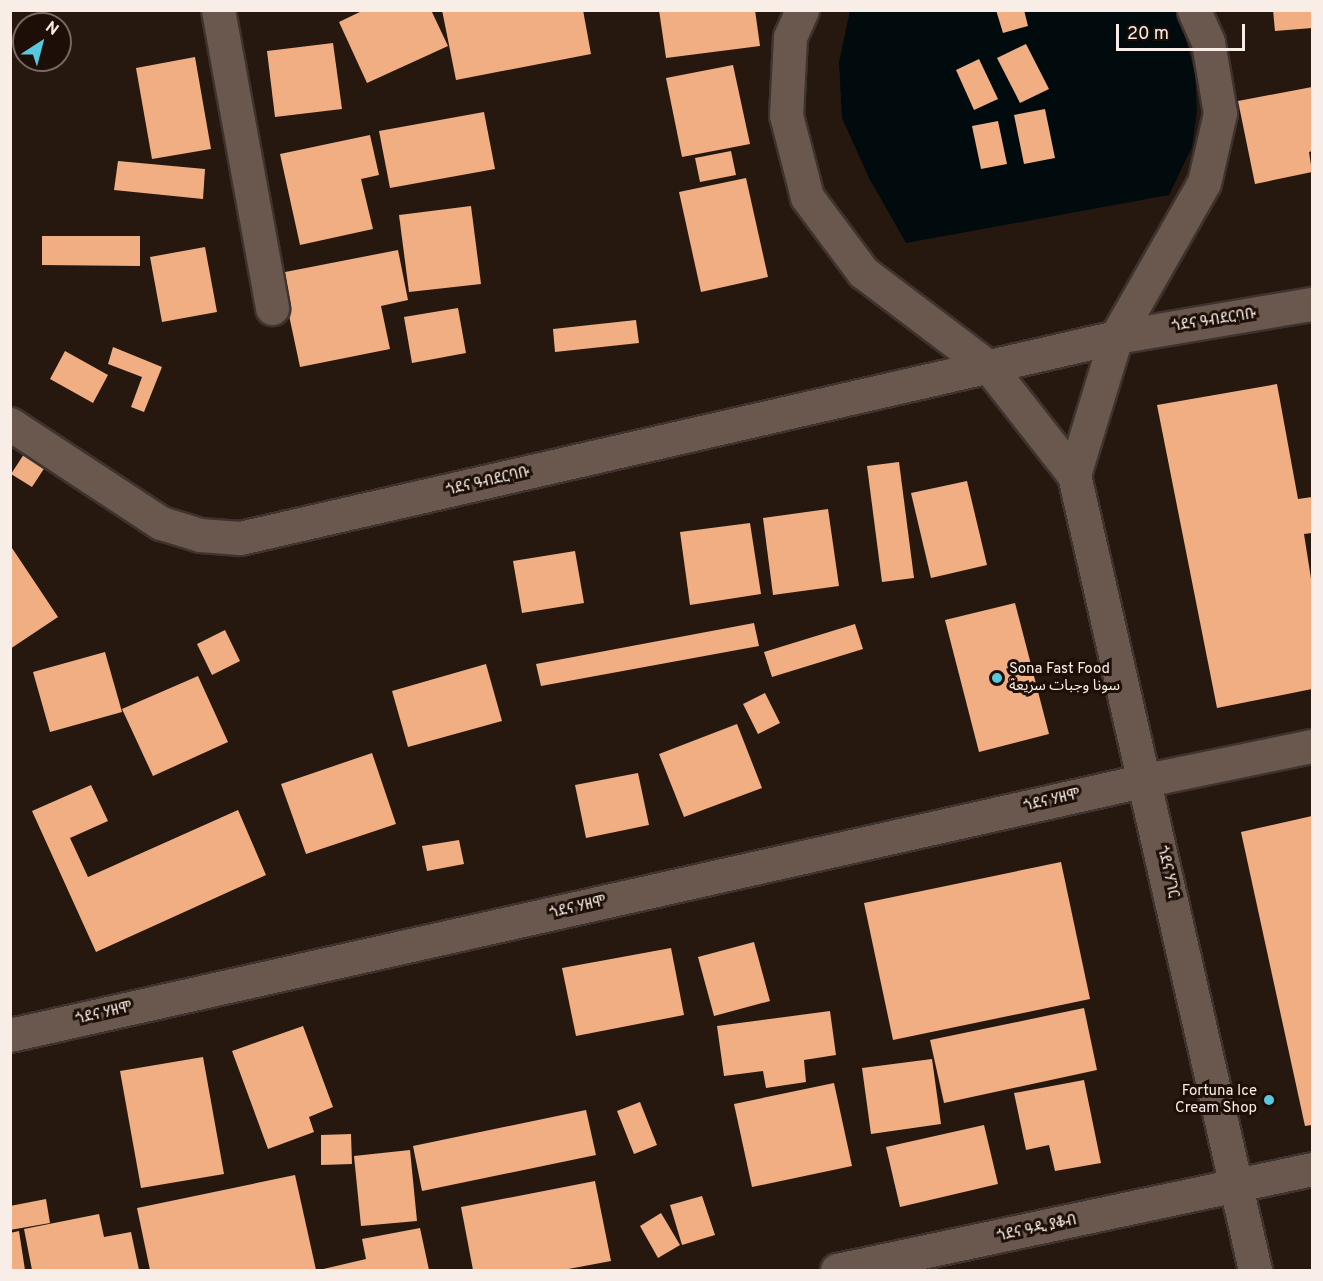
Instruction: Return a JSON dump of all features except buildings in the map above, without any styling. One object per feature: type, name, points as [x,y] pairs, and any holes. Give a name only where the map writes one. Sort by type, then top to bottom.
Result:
[{"type":"street","points":[[218,10],[272,308]]},
{"type":"street","points":[[802,10],[790,37],[786,116],[807,197],[863,272],[990,368],[1074,475]]},
{"type":"street","points":[[1074,475],[1116,337],[1204,183],[1220,113],[1208,42],[1194,10]]},
{"type":"street","name":"ጎደና ዓብደርባቡ","points":[[10,424],[161,523],[200,536],[240,538],[990,368],[1116,337],[1312,304]]},
{"type":"street","name":"ጎደና ሃገር","points":[[1074,475],[1146,780],[1256,1270]]},
{"type":"street","name":"ጎደና ሃዘሞ","points":[[10,1035],[1146,780],[1312,746]]},
{"type":"street","name":"ጎደና ዓዲ ያቆብ","points":[[837,1270],[1238,1187],[1312,1169]]},
{"type":"shaded area","points":[[850,11],[1178,11],[1195,74],[1197,111],[1192,147],[1169,195],[906,243],[869,178],[842,118],[839,62]]},
{"type":"place","name":"Sona Fast Food سونا وجبات سريعة","points":[[997,678]]},
{"type":"place","name":"Fortuna Ice Cream Shop","points":[[1269,1100]]}]
